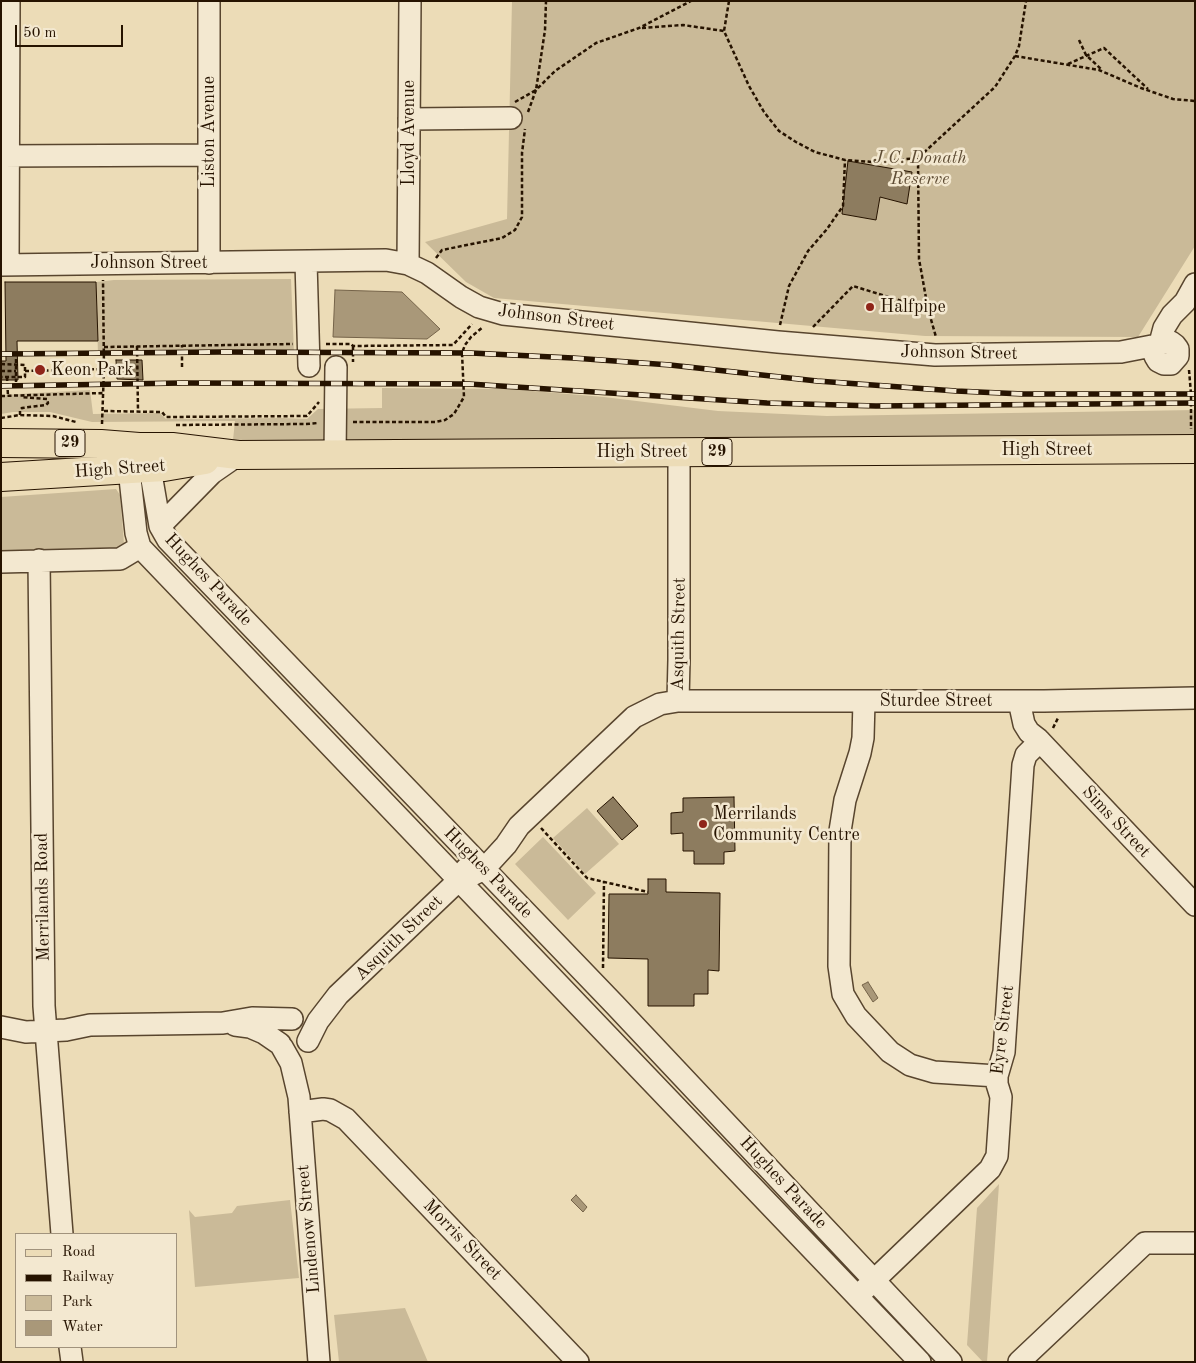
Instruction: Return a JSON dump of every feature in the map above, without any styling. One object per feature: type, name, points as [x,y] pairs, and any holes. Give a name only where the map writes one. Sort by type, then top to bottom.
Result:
[{"type":"main road","name":"High Street","points":[[1,477],[139,461],[238,455],[679,452],[1188,439]]},
{"type":"main road","name":"High Street","points":[[1,443],[101,444],[139,461]]},
{"type":"street","points":[[5,265],[5,156],[9,1]]},
{"type":"street","name":"Liston Avenue","points":[[209,1],[209,263]]},
{"type":"street","name":"Lloyd Avenue","points":[[408,264],[410,1]]},
{"type":"street","points":[[409,119],[518,116]]},
{"type":"street","points":[[5,156],[208,155]]},
{"type":"street","name":"Johnson Street","points":[[5,265],[386,260],[408,264],[479,307],[503,314],[778,342],[935,355],[1175,352]]},
{"type":"street","points":[[306,262],[309,366]]},
{"type":"street","points":[[1175,352],[1164,328],[1190,293]]},
{"type":"street","points":[[335,455],[344,367]]},
{"type":"street","name":"Asquith Street","points":[[308,1042],[318,1021],[338,995],[459,880],[479,864],[500,835],[524,821],[634,716],[660,704],[678,701],[680,660],[679,452]]},
{"type":"street","points":[[160,526],[212,473],[238,455]]},
{"type":"street","name":"Hughes Parade","points":[[139,461],[160,526],[168,540],[615,1005],[951,1362]]},
{"type":"street","name":"Hughes Parade","points":[[139,461],[136,533],[140,547],[920,1362]]},
{"type":"street","points":[[1,562],[120,559],[140,547]]},
{"type":"street","name":"Merrilands Road","points":[[39,560],[45,1026],[62,1233]]},
{"type":"street","points":[[184,592],[201,575]]},
{"type":"street","name":"Sturdee Street","points":[[678,701],[1044,701],[1195,698]]},
{"type":"street","points":[[864,701],[860,753],[845,800],[840,831],[839,966],[843,994],[856,1016],[890,1052],[910,1065],[934,1072],[997,1076]]},
{"type":"street","name":"Sims Street","points":[[1019,701],[1024,724],[1029,732],[1043,736],[1195,905]]},
{"type":"street","points":[[1043,736],[1035,725],[1044,701]]},
{"type":"street","name":"Eyre Street","points":[[857,1296],[994,1162],[998,1148],[1001,1097],[997,1076],[1004,1052],[1023,765],[1026,755],[1043,736]]},
{"type":"street","name":"Asquith Street","points":[[294,1019],[338,995]]},
{"type":"street","points":[[596,1024],[615,1005]]},
{"type":"street","points":[[1,1027],[26,1032],[45,1026],[66,1030],[90,1026],[223,1023],[252,1018],[294,1019],[304,1023],[310,1036],[308,1042],[301,1050],[286,1050],[264,1033],[250,1027],[223,1023]]},
{"type":"street","points":[[281,1045],[278,1038],[279,1028],[282,1024],[294,1019]]},
{"type":"street","name":"Lindenow Street","points":[[299,1104],[308,1042]]},
{"type":"street","name":"Lindenow Street","points":[[281,1045],[291,1063],[299,1104],[320,1362]]},
{"type":"street","name":"Morris Street","points":[[299,1104],[330,1110],[346,1119],[578,1362]]},
{"type":"street","points":[[1019,1362],[1145,1243],[1195,1243]]},
{"type":"street","points":[[70,1348],[72,1362]]},
{"type":"path","points":[[518,116],[536,90],[545,30],[546,1]]},
{"type":"path","points":[[436,257],[442,250],[502,238],[516,230],[522,217],[522,153],[518,116],[536,90],[555,71],[596,43],[639,28],[691,1]]},
{"type":"path","points":[[729,1],[724,32],[749,86],[764,112],[779,130],[815,152],[845,160],[873,162],[918,158],[995,87],[1015,56],[1019,46],[1026,1]]},
{"type":"path","points":[[639,28],[682,25],[724,32]]},
{"type":"path","points":[[1079,40],[1086,55],[1104,72]]},
{"type":"path","points":[[1066,64],[1104,48],[1150,91]]},
{"type":"path","points":[[1015,56],[1104,72],[1173,99],[1195,101]]},
{"type":"path","points":[[918,158],[919,259],[936,340]]},
{"type":"path","points":[[780,326],[789,286],[808,251],[843,206],[845,160]]},
{"type":"path","points":[[95,425],[102,426],[104,412],[103,264]]},
{"type":"path","points":[[810,330],[853,286],[928,309]]},
{"type":"path","points":[[324,344],[351,344],[353,346],[453,345],[472,323]]},
{"type":"path","points":[[104,347],[301,344]]},
{"type":"path","points":[[137,346],[138,412]]},
{"type":"path","points":[[182,346],[182,367]]},
{"type":"path","points":[[344,367],[353,346]]},
{"type":"path","points":[[1175,352],[1190,374],[1191,429],[1188,439]]},
{"type":"path","points":[[16,359],[16,382]]},
{"type":"path","points":[[1,364],[25,365],[25,377],[1,377]]},
{"type":"path","points":[[25,371],[104,369]]},
{"type":"path","points":[[1,371],[16,371]]},
{"type":"path","points":[[7,377],[7,396]]},
{"type":"path","points":[[1,396],[103,393]]},
{"type":"path","points":[[7,396],[48,399],[46,406],[22,408],[20,415]]},
{"type":"path","points":[[104,412],[162,412],[166,417],[307,416],[320,400]]},
{"type":"path","points":[[1,418],[20,415],[53,416],[79,423]]},
{"type":"path","points":[[1043,736],[1058,718]]},
{"type":"path","points":[[524,821],[587,878],[648,892]]},
{"type":"path","points":[[603,970],[604,881]]},
{"type":"green space","name":"J.C. Donath Reserve","points":[[512,1],[1195,1],[1195,246],[1138,337],[925,336],[494,298],[466,282],[425,242],[507,219]]},
{"type":"green space","points":[[291,279],[294,353],[98,355],[96,282],[114,280]]},
{"type":"green space","points":[[382,388],[509,389],[604,397],[718,411],[827,416],[1195,410],[1195,436],[233,440],[235,421],[92,422],[50,412],[13,412],[1,414],[1,395],[90,390],[93,414],[160,413],[166,419],[307,419],[318,409],[382,408]]},
{"type":"green space","points":[[116,489],[120,495],[124,544],[121,550],[1,551],[1,497]]},
{"type":"green space","points":[[587,808],[619,844],[585,874],[553,838]]},
{"type":"green space","points":[[543,837],[596,893],[568,920],[515,864]]},
{"type":"green space","points":[[999,1184],[987,1362],[983,1362],[967,1345],[977,1208]]},
{"type":"green space","points":[[290,1200],[299,1278],[195,1287],[189,1210],[195,1217],[232,1213],[237,1206]]},
{"type":"green space","points":[[405,1308],[428,1362],[339,1362],[334,1315]]},
{"type":"water","points":[[335,290],[402,292],[440,329],[427,339],[333,337]]},
{"type":"water","points":[[868,982],[878,998],[873,1002],[862,985]]},
{"type":"water","points":[[576,1195],[587,1207],[583,1212],[571,1200]]},
{"type":"building","points":[[848,161],[912,172],[907,204],[880,197],[876,220],[842,214]]},
{"type":"building","points":[[5,282],[96,282],[98,341],[17,341],[18,380],[1,380],[1,361],[6,361]]},
{"type":"building","points":[[116,360],[142,360],[143,380],[117,379]]},
{"type":"building","points":[[613,797],[638,826],[622,840],[597,811]]},
{"type":"building","name":"Merrilands Community Centre","points":[[734,797],[735,851],[724,852],[724,864],[694,864],[694,851],[683,851],[683,833],[671,834],[671,813],[683,812],[683,798]]},
{"type":"building","points":[[648,879],[666,879],[666,892],[720,893],[719,971],[708,970],[708,994],[694,994],[694,1006],[648,1006],[648,959],[608,958],[609,894],[648,894]]},
{"type":"railway","points":[[1,354],[222,352],[471,353],[670,365],[817,381],[956,391],[1023,394],[1195,394]]},
{"type":"railway","points":[[1,386],[182,383],[469,384],[767,403],[876,406],[1195,403]]},
{"type":"place","name":"Halfpipe","points":[[870,307]]},
{"type":"place","name":"Keon Park","points":[[40,370]]},
{"type":"place","name":"Merrilands Community Centre","points":[[703,824]]}]
